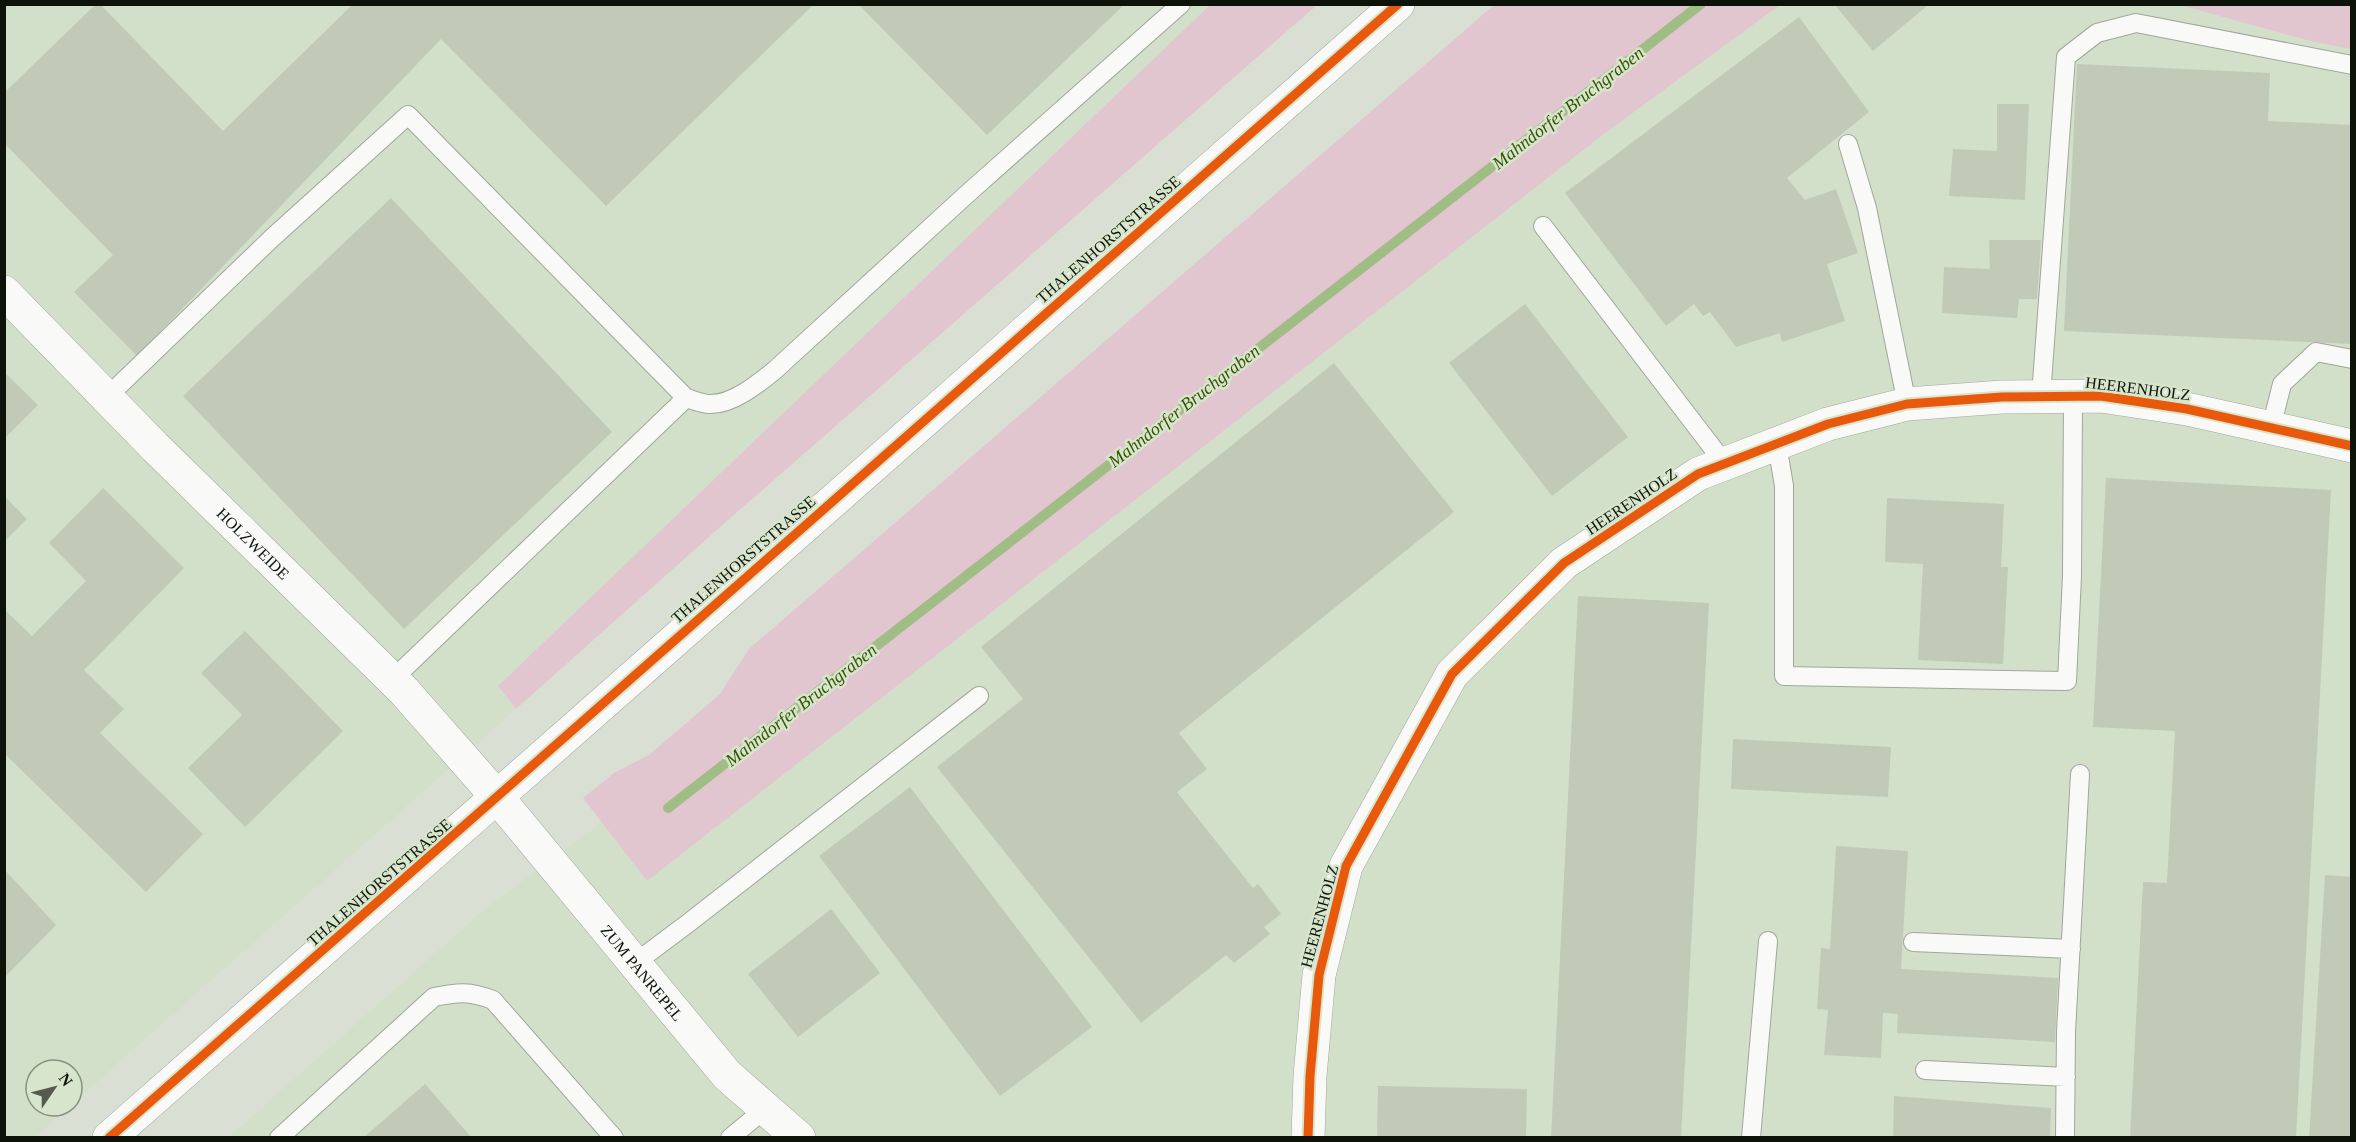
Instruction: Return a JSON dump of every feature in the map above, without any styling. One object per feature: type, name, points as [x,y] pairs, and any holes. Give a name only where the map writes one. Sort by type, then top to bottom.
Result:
[{"type":"street","name":"THALENHORSTSTRASSE","points":[[109,1137],[498,798],[660,652],[1398,4]]},
{"type":"street","name":"HOLZWEIDE","points":[[4,292],[106,398],[393,679],[498,798]]},
{"type":"street","name":"HEERENHOLZ","points":[[1308,1137],[1318,975],[1346,866],[1452,674],[1564,563],[1698,474],[1828,424],[1907,404],[2002,397],[2101,396],[2187,409],[2352,446]]},
{"type":"street","name":"ZUM PANREPEL","points":[[498,798],[727,1075],[799,1137]]},
{"type":"lane","points":[[106,398],[272,238],[408,115],[686,398],[709,404],[729,399],[757,384],[775,370],[966,195],[1181,4]]},
{"type":"lane","points":[[2041,396],[2066,57],[2097,33],[2136,23],[2352,65]]},
{"type":"lane","points":[[1848,144],[1867,208],[1907,404]]},
{"type":"lane","points":[[1543,226],[1725,464]]},
{"type":"lane","points":[[2271,428],[2282,384],[2316,352],[2352,359]]},
{"type":"lane","points":[[1777,444],[1784,486],[1784,676],[2067,681],[2072,576],[2073,396]]},
{"type":"lane","points":[[393,679],[686,398]]},
{"type":"lane","points":[[635,963],[979,696]]},
{"type":"lane","points":[[2065,1137],[2066,1032],[2080,774]]},
{"type":"lane","points":[[1751,1137],[1768,941]]},
{"type":"lane","points":[[1913,942],[2070,949]]},
{"type":"lane","points":[[279,1137],[434,997],[452,993],[474,993],[493,1000],[614,1137]]},
{"type":"lane","points":[[1925,1070],[2066,1077]]},
{"type":"lane","points":[[730,1137],[765,1109]]},
{"type":"shaded area","points":[[1211,4],[1317,5],[719,528],[516,709],[498,686]]},
{"type":"shaded area","points":[[5,5],[1211,5],[499,686],[516,709],[84,1093],[84,1058],[24,1058],[24,1118],[56,1118],[35,1137],[5,1138]]},
{"type":"shaded area","points":[[1494,5],[1780,5],[1604,134],[647,881],[583,798],[614,773],[649,755],[720,694],[749,649]]},
{"type":"shaded area","points":[[1780,5],[2180,5],[2310,41],[2351,49],[2351,1137],[228,1138],[485,909],[602,822],[647,881],[1604,134]]},
{"type":"shaded area","points":[[2180,5],[2351,5],[2351,49],[2310,41]]},
{"type":"building","points":[[353,4],[814,4],[606,206],[441,39],[137,356],[74,292],[113,255],[4,143],[4,93],[95,5],[101,5],[223,131]]},
{"type":"building","points":[[858,4],[1125,4],[987,135]]},
{"type":"building","points":[[1834,4],[1925,4],[1927,6],[1873,51]]},
{"type":"building","points":[[1799,17],[1869,112],[1787,178],[1805,200],[1836,189],[1858,253],[1827,264],[1845,321],[1782,342],[1780,333],[1736,347],[1710,312],[1703,316],[1694,304],[1666,326],[1565,193]]},
{"type":"building","points":[[2077,64],[2270,73],[2268,121],[2352,125],[2352,344],[2064,331]]},
{"type":"building","points":[[1997,104],[2029,104],[2025,200],[1949,196],[1953,149],[1997,151]]},
{"type":"building","points":[[391,198],[612,432],[404,629],[183,396]]},
{"type":"building","points":[[1989,240],[2041,240],[2037,299],[2019,299],[2017,318],[1942,313],[1944,267],[1990,269]]},
{"type":"building","points":[[1525,304],[1628,437],[1552,496],[1449,363]]},
{"type":"building","points":[[1334,363],[1454,512],[1179,733],[1207,769],[1177,792],[1253,888],[1258,884],[1281,914],[1264,927],[1270,934],[1234,963],[1226,955],[1141,1023],[937,767],[1023,699],[981,647]]},
{"type":"building","points":[[4,372],[38,405],[4,439]]},
{"type":"building","points":[[2106,478],[2331,490],[2296,1138],[2130,1138],[2143,882],[2167,883],[2175,731],[2093,727]]},
{"type":"building","points":[[103,488],[184,568],[84,670],[124,709],[100,733],[203,834],[146,892],[4,753],[4,609],[32,636],[86,581],[49,543]]},
{"type":"building","points":[[5,497],[27,519],[5,541]]},
{"type":"building","points":[[1887,498],[2004,504],[2001,567],[2008,567],[2003,664],[1918,660],[1923,564],[1885,562]]},
{"type":"building","points":[[1578,596],[1709,603],[1681,1138],[1551,1138]]},
{"type":"building","points":[[245,631],[343,731],[245,827],[188,768],[242,715],[201,673]]},
{"type":"building","points":[[1733,739],[1891,747],[1888,797],[1731,789]]},
{"type":"building","points":[[910,787],[1092,1027],[1000,1096],[819,856]]},
{"type":"building","points":[[1836,846],[1908,851],[1901,969],[2058,978],[2055,1042],[1897,1033],[1898,1014],[1883,1013],[1881,1058],[1824,1055],[1828,1010],[1817,1009],[1821,948],[1830,949]]},
{"type":"building","points":[[4,869],[56,925],[4,978]]},
{"type":"building","points":[[2325,875],[2352,877],[2352,1138],[2309,1138]]},
{"type":"building","points":[[831,909],[880,973],[798,1037],[748,974]]},
{"type":"building","points":[[425,1084],[472,1138],[363,1138]]},
{"type":"building","points":[[1378,1086],[1527,1089],[1526,1138],[1377,1138]]},
{"type":"building","points":[[1894,1096],[2051,1108],[2050,1138],[1893,1138]]},
{"type":"waterway","name":"Mahndorfer Bruchgraben","points":[[668,808],[1701,4]]},
{"type":"cycle path","points":[[109,1138],[1398,4]]},
{"type":"cycle path","points":[[1308,1138],[1310,1076],[1319,975],[1346,866],[1452,674],[1564,563],[1698,474],[1828,424],[1907,404],[2002,397],[2101,396],[2187,409],[2352,446]]}]
